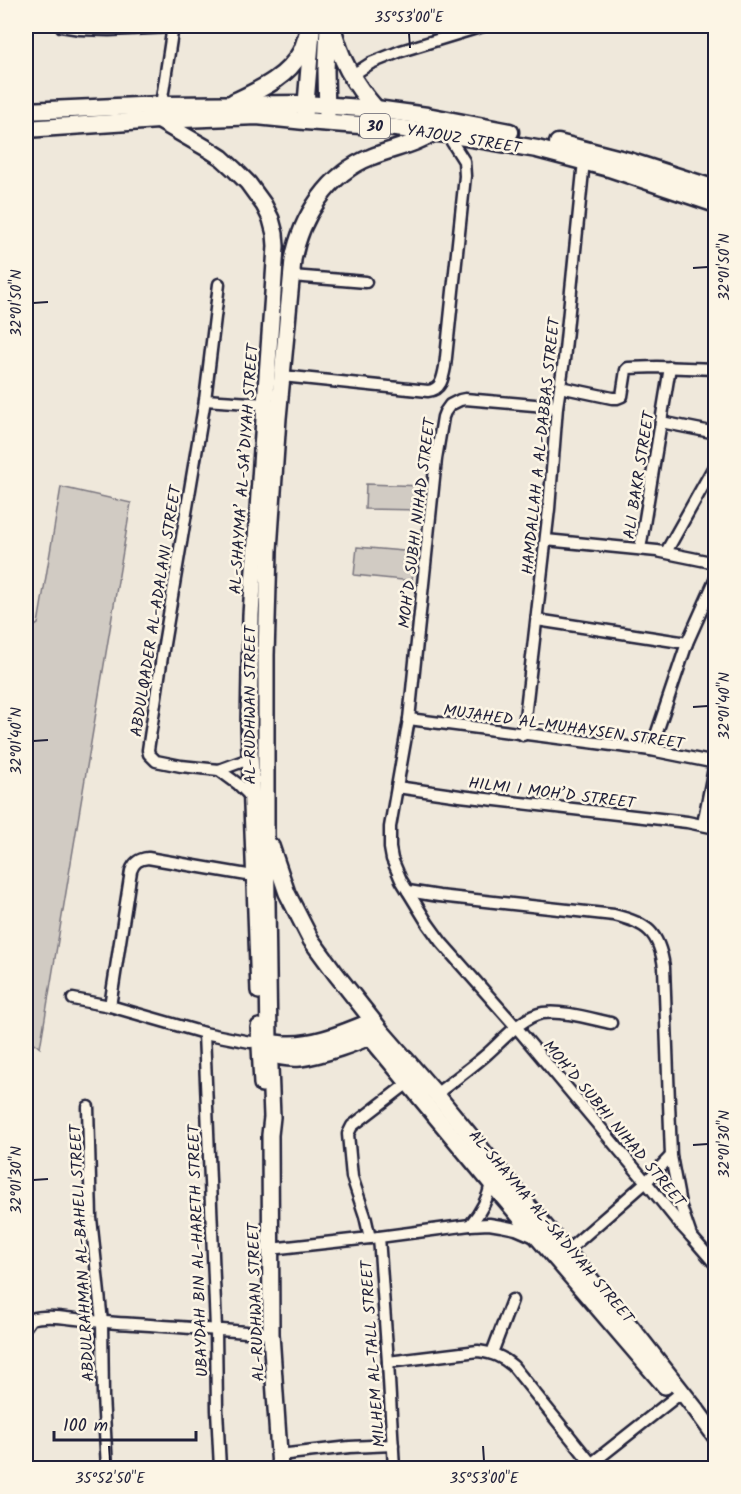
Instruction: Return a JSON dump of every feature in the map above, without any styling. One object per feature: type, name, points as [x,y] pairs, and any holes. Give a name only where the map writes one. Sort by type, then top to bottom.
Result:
[{"type":"main road","points":[[305,121],[311,26]]},
{"type":"main road","points":[[230,104],[269,84],[293,64],[302,52],[311,26]]},
{"type":"main road","points":[[330,26],[351,76],[376,109]]},
{"type":"main road","points":[[327,122],[326,70],[330,26]]},
{"type":"main road","name":"YAJOUZ STREET","points":[[26,129],[230,104],[305,104],[376,109],[535,137],[632,162],[716,189]]},
{"type":"main road","name":"YAJOUZ STREET","points":[[26,111],[159,112],[257,116],[441,133],[528,147],[584,161],[716,204]]},
{"type":"main road","name":"AL-SHAYMA’ AL-SA’DIYAH STREET","points":[[159,112],[222,158],[248,183],[264,205],[275,234],[252,615],[258,654],[249,726],[254,876]]},
{"type":"main road","points":[[292,276],[296,246],[310,212],[323,194],[346,170],[371,156],[441,133]]},
{"type":"main road","points":[[276,246],[296,246]]},
{"type":"main road","name":"AL-RUDHWAN STREET","points":[[262,1046],[266,832],[258,654],[268,615],[270,539],[278,418],[292,276]]},
{"type":"main road","points":[[252,615],[268,615]]},
{"type":"main road","points":[[262,1046],[300,1058],[322,1046],[371,1028],[311,940],[286,893],[266,832]]},
{"type":"main road","name":"AL-RUDHWAN STREET","points":[[254,876],[264,1119],[270,1135],[271,1334],[279,1462]]},
{"type":"main road","name":"AL-SHAYMA' AL-SA'DIYAH STREET","points":[[371,1028],[408,1083],[491,1183],[716,1437]]},
{"type":"main road","name":"AL-SHAYMA' AL-SA'DIYAH STREET","points":[[371,1028],[436,1094],[631,1327],[716,1450]]},
{"type":"street","points":[[61,26],[109,30],[173,26],[159,112]]},
{"type":"street","points":[[351,76],[401,51],[469,27],[483,26]]},
{"type":"street","points":[[282,376],[428,391],[434,391],[439,386],[445,367],[465,176],[464,161],[441,133]]},
{"type":"street","name":"HAMDALLAH A AL-DABBAS STREET","points":[[523,735],[546,540],[584,161]]},
{"type":"street","points":[[292,276],[366,282]]},
{"type":"street","name":"ABDULQADER AL-ADALANI STREET","points":[[219,284],[205,400],[148,746],[149,754],[156,761],[180,766],[219,770],[249,759]]},
{"type":"street","name":"ALI BAKR STREET","points":[[670,367],[640,549],[716,563]]},
{"type":"street","points":[[560,387],[617,398],[622,396],[628,368],[716,369]]},
{"type":"street","name":"MOH’D SUBHI NIHAD STREET","points":[[558,407],[465,399],[454,402],[445,412],[436,459],[409,719],[390,827],[392,859],[408,891],[441,942],[517,1028],[673,1217],[716,1265]]},
{"type":"street","points":[[205,400],[265,404]]},
{"type":"street","points":[[661,422],[716,433]]},
{"type":"street","points":[[666,552],[716,463]]},
{"type":"street","points":[[546,540],[640,549]]},
{"type":"street","points":[[651,750],[687,643],[716,578]]},
{"type":"street","points":[[537,620],[687,643]]},
{"type":"street","name":"MUJAHED AL-MUHAYSEN STREET","points":[[409,719],[651,750],[715,763]]},
{"type":"street","points":[[703,824],[715,763]]},
{"type":"street","points":[[219,770],[250,796]]},
{"type":"street","name":"HILMI I MOH’D STREET","points":[[397,787],[703,824],[716,828]]},
{"type":"street","points":[[110,1006],[131,871],[135,863],[148,858],[254,876]]},
{"type":"street","points":[[408,891],[614,915],[628,918],[653,933],[662,951],[664,967],[671,1156],[682,1210],[691,1236]]},
{"type":"street","points":[[73,999],[110,1006],[204,1033],[262,1046]]},
{"type":"street","points":[[436,1094],[530,1018],[545,1012],[611,1023]]},
{"type":"street","name":"UBAYDAH BIN AL-HARETH STREET","points":[[204,1033],[220,1468]]},
{"type":"street","name":"MILHEM AL-TALL STREET","points":[[394,1468],[388,1362],[375,1238],[352,1177],[348,1134],[352,1126],[408,1083]]},
{"type":"street","name":"ABDULRAHMAN AL-BAHELI STREET","points":[[88,1107],[91,1218],[102,1322],[107,1468]]},
{"type":"street","points":[[567,1251],[646,1182],[671,1156]]},
{"type":"street","points":[[470,1225],[487,1201],[491,1183]]},
{"type":"street","points":[[270,1249],[489,1224],[516,1229],[538,1238]]},
{"type":"street","points":[[492,1353],[512,1300]]},
{"type":"street","points":[[26,1326],[31,1319],[43,1316],[271,1334]]},
{"type":"street","points":[[388,1362],[478,1351],[492,1353],[513,1366],[590,1467],[679,1395]]},
{"type":"street","points":[[279,1462],[350,1447],[393,1445]]},
{"type":"shaded area","points":[[366,484],[424,486],[423,510],[365,509]]},
{"type":"shaded area","points":[[61,487],[131,503],[40,1048],[26,1037],[26,631],[38,624]]},
{"type":"shaded area","points":[[357,547],[415,552],[412,581],[354,575]]}]
